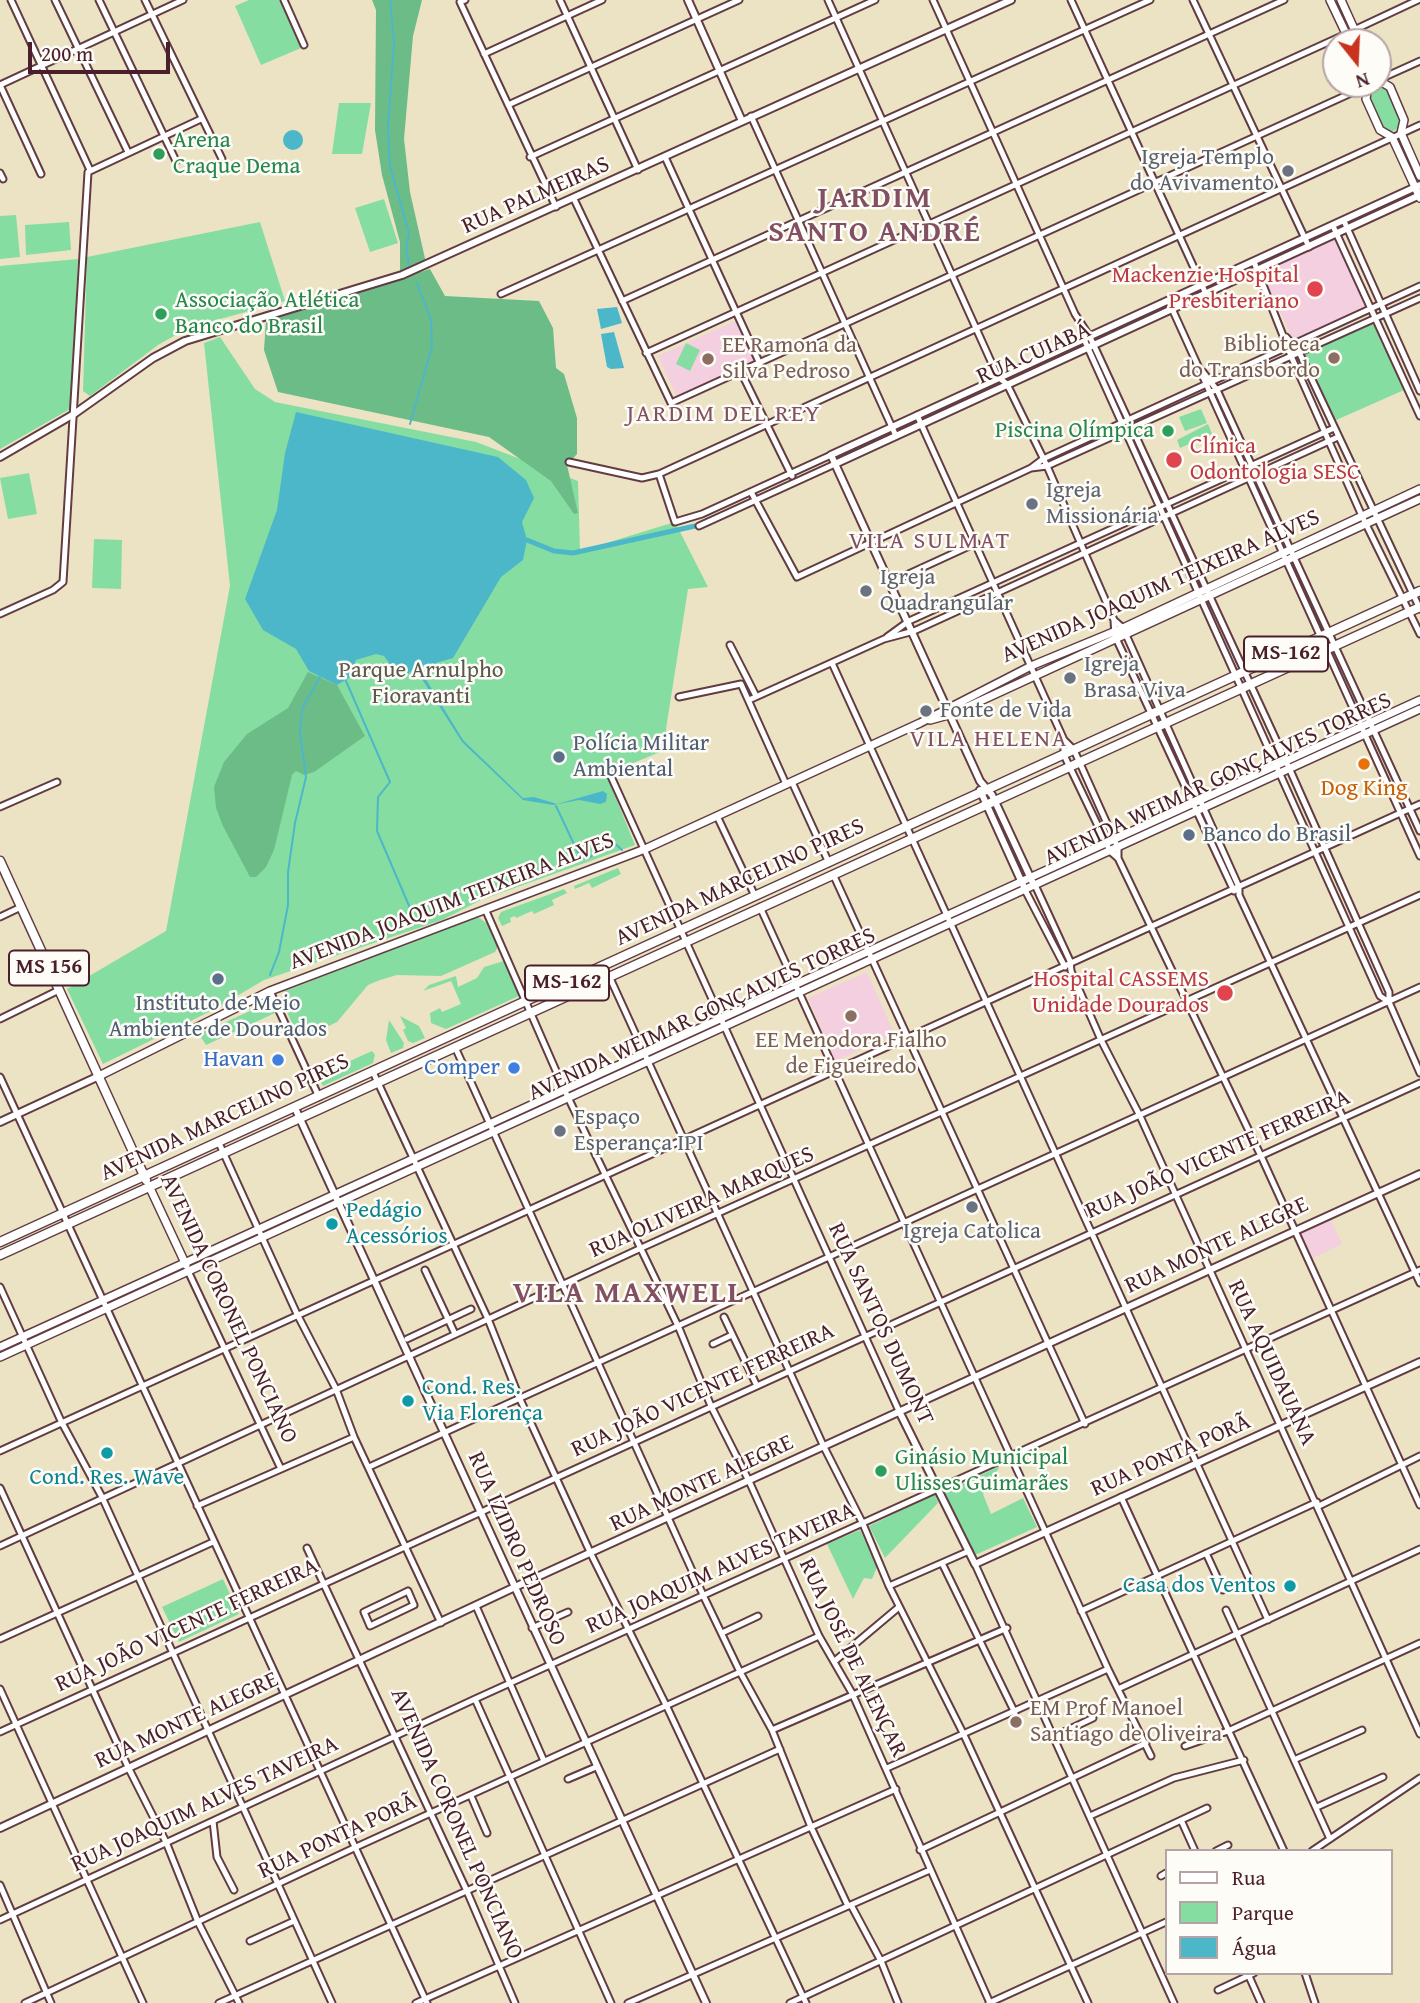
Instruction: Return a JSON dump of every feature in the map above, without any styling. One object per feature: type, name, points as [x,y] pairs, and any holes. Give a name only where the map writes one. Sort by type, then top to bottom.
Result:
[{"type":"main road","points":[[1330,0],[1343,28]]},
{"type":"main road","points":[[1341,0],[1353,28]]},
{"type":"main road","points":[[1392,92],[1404,120],[1401,133],[1420,176]]},
{"type":"main road","points":[[1366,98],[1380,130],[1392,138],[1419,192]]},
{"type":"main road","name":"AVENIDA JOAQUIM TEIXEIRA ALVES","points":[[1283,558],[1294,558],[1367,524],[1374,515],[1420,489]]},
{"type":"main road","name":"AVENIDA JOAQUIM TEIXEIRA ALVES","points":[[920,723],[952,714],[1035,676],[1115,635],[1283,558],[1290,550],[1362,516],[1374,515],[1420,499]]},
{"type":"main road","name":"AVENIDA MARCELINO PIRES","points":[[0,1242],[1417,593]]},
{"type":"main road","name":"AVENIDA MARCELINO PIRES","points":[[0,1255],[1420,608]]},
{"type":"main road","name":"AVENIDA JOAQUIM TEIXEIRA ALVES","points":[[99,1076],[270,991],[645,849],[920,723],[948,706],[1031,666],[1115,635]]},
{"type":"main road","name":"AVENIDA WEIMAR GONÇALVES TORRES","points":[[1370,727],[1420,700]]},
{"type":"main road","name":"AVENIDA WEIMAR GONÇALVES TORRES","points":[[0,1357],[188,1271],[334,1194],[644,1051],[868,950],[1026,890],[1033,882],[1361,731],[1420,709]]},
{"type":"main road","name":"AVENIDA CORONEL PONCIANO","points":[[0,861],[188,1271]]},
{"type":"main road","points":[[829,863],[833,874]]},
{"type":"main road","name":"AVENIDA WEIMAR GONÇALVES TORRES","points":[[0,1347],[184,1261],[338,1202],[798,994],[1022,882],[1033,882]]},
{"type":"main road","points":[[755,896],[760,907]]},
{"type":"main road","points":[[451,1036],[455,1047]]},
{"type":"street","points":[[0,614],[53,590],[63,582],[90,170],[10,0]]},
{"type":"street","points":[[55,0],[128,152]]},
{"type":"street","points":[[99,0],[176,161]]},
{"type":"street","points":[[145,0],[222,159]]},
{"type":"street","points":[[41,174],[0,85],[183,0]]},
{"type":"street","points":[[284,0],[304,45]]},
{"type":"street","points":[[560,0],[638,170]]},
{"type":"street","points":[[484,54],[603,0]]},
{"type":"street","points":[[688,0],[742,121]]},
{"type":"street","points":[[508,105],[739,0]]},
{"type":"street","points":[[828,0],[998,377],[1006,384],[1047,466],[1114,621],[1115,635],[1155,713]]},
{"type":"street","points":[[530,157],[875,0]]},
{"type":"street","points":[[933,0],[1064,289],[1090,337],[1172,513],[1315,852],[1380,996],[1389,1002]]},
{"type":"street","name":"RUA PALMEIRAS","points":[[0,457],[74,414],[153,358],[185,341],[402,275],[1011,0]]},
{"type":"street","points":[[1072,0],[1206,295]]},
{"type":"street","points":[[501,294],[688,212],[776,169],[1150,0]]},
{"type":"street","points":[[1193,0],[1309,247]]},
{"type":"street","points":[[622,301],[1284,0]]},
{"type":"street","points":[[1358,28],[1418,0]]},
{"type":"street","points":[[463,1],[530,157],[556,207]]},
{"type":"street","points":[[646,353],[1322,45]]},
{"type":"street","points":[[1392,74],[1420,61]]},
{"type":"street","points":[[574,199],[671,403],[1343,98]]},
{"type":"street","points":[[751,116],[896,436]]},
{"type":"street","points":[[90,170],[201,118]]},
{"type":"street","points":[[569,462],[642,478],[659,474],[1420,125]]},
{"type":"street","points":[[665,157],[688,212],[760,363]]},
{"type":"street","points":[[0,173],[3,179]]},
{"type":"street","name":"RUA CUIABÁ","points":[[659,474],[675,522],[702,514],[1364,211],[1419,192]]},
{"type":"street","name":"RUA CUIABÁ","points":[[699,526],[1338,235],[1419,192]]},
{"type":"street","points":[[1364,211],[1368,219]]},
{"type":"street","points":[[1344,221],[1420,389],[1409,394]]},
{"type":"street","points":[[1334,226],[1409,394],[1417,400],[1420,416]]},
{"type":"street","points":[[1254,262],[1286,337],[1287,348],[1362,516],[1420,634]]},
{"type":"street","points":[[751,492],[797,577],[1031,468],[1043,459],[1420,286]]},
{"type":"street","points":[[1031,468],[1047,466],[1132,429],[1420,298]]},
{"type":"street","points":[[1168,302],[1203,372],[1208,394],[1420,856]]},
{"type":"street","points":[[1084,330],[1086,350],[1160,509],[1205,594]]},
{"type":"street","points":[[1286,337],[1295,344],[1299,352],[1374,515],[1417,593],[1420,608]]},
{"type":"street","points":[[741,372],[795,481]]},
{"type":"street","points":[[1203,372],[1217,390],[1420,831]]},
{"type":"street","points":[[76,394],[89,403]]},
{"type":"street","points":[[916,415],[1064,740],[1074,750],[1112,846]]},
{"type":"street","points":[[884,639],[909,621],[1334,428]]},
{"type":"street","points":[[749,700],[884,639],[914,631],[1338,437]]},
{"type":"street","name":"RUA AQUIDAUANA","points":[[831,454],[952,714],[984,791],[986,804],[1022,882],[1063,965],[1070,971]]},
{"type":"street","points":[[1221,480],[1225,489]]},
{"type":"street","points":[[702,514],[713,520]]},
{"type":"street","points":[[891,582],[975,543]]},
{"type":"street","points":[[1114,621],[1124,631],[1175,767],[1273,962],[1377,1192],[1418,1272],[1420,1283]]},
{"type":"street","points":[[730,645],[757,696]]},
{"type":"street","points":[[832,663],[1268,1620]]},
{"type":"street","points":[[679,697],[741,684],[829,863]]},
{"type":"street","points":[[1245,686],[1288,766],[1389,992],[1389,1002],[1420,1073]]},
{"type":"street","points":[[1160,725],[1184,763],[1236,889]]},
{"type":"street","points":[[1064,740],[1064,755],[1118,858],[1185,1002],[1224,1078],[1420,1505]]},
{"type":"street","points":[[1175,767],[1184,763]]},
{"type":"street","name":"RUA SANTOS DUMONT","points":[[609,772],[899,1411],[1006,1628],[1174,2003]]},
{"type":"street","points":[[0,807],[57,782]]},
{"type":"street","name":"RUA AQUIDAUANA","points":[[984,791],[995,800],[1070,961],[1070,971],[1101,1040],[1140,1116],[1420,1734]]},
{"type":"street","points":[[0,1451],[141,1384],[1420,804]]},
{"type":"street","points":[[718,816],[755,896]]},
{"type":"street","points":[[1004,843],[1013,839]]},
{"type":"street","points":[[833,874],[1085,1424]]},
{"type":"street","name":"RUA OLIVEIRA MARQUES","points":[[0,1546],[639,1249],[872,1146],[1420,895]]},
{"type":"street","points":[[0,916],[21,907]]},
{"type":"street","points":[[760,907],[833,1071],[872,1146],[939,1301],[1108,1670],[1151,1756]]},
{"type":"street","name":"RUA JOSÉ DE ALENÇAR","points":[[486,911],[533,1012],[564,1089],[679,1328],[711,1406],[749,1481],[820,1636],[836,1660],[887,1768],[920,1850],[990,2003]]},
{"type":"street","points":[[610,978],[682,1139],[756,1292],[824,1447],[863,1524],[899,1607],[964,1735],[1088,2003]]},
{"type":"street","points":[[369,1467],[519,1397],[679,1328],[1420,987]]},
{"type":"street","points":[[0,1019],[59,990]]},
{"type":"street","points":[[270,991],[319,1097]]},
{"type":"street","points":[[455,1047],[704,1597],[772,1730],[811,1827],[881,1961],[898,2003]]},
{"type":"street","points":[[373,1072],[488,1319],[519,1397],[591,1554],[667,1707],[774,1940],[805,2000]]},
{"type":"street","name":"AVENIDA JOAQUIM TEIXEIRA ALVES","points":[[0,1122],[99,1076]]},
{"type":"street","points":[[0,1077],[283,1696],[426,2001]]},
{"type":"street","name":"RUA JOÃO VICENTE FERREIRA","points":[[0,1732],[404,1545],[635,1443],[789,1369],[1420,1083]]},
{"type":"street","name":"RUA IZIDRO PEDROSO","points":[[295,1108],[706,2003]]},
{"type":"street","points":[[219,1143],[297,1314],[336,1389],[354,1437],[440,1623]]},
{"type":"street","name":"RUA MONTE ALEGRE","points":[[0,1828],[515,1587],[1420,1174]]},
{"type":"street","points":[[425,1270],[455,1334]]},
{"type":"street","name":"AVENIDA CORONEL PONCIANO","points":[[188,1271],[281,1469]]},
{"type":"street","name":"RUA JOAQUIM ALVES TAVEIRA","points":[[0,1920],[475,1699],[1418,1272]]},
{"type":"street","points":[[0,1287],[61,1421],[102,1497],[171,1654],[332,2003]]},
{"type":"street","points":[[407,1339],[471,1309]]},
{"type":"street","points":[[724,1317],[757,1386]]},
{"type":"street","points":[[713,1344],[732,1335]]},
{"type":"street","name":"RUA PONTA PORÃ","points":[[975,1564],[1420,1362]]},
{"type":"street","points":[[197,1506],[354,1437]]},
{"type":"street","points":[[1081,1611],[1420,1457]]},
{"type":"street","points":[[0,1488],[128,1768],[166,1842],[198,1922],[239,2003]]},
{"type":"street","points":[[1121,1497],[1283,1849]]},
{"type":"street","points":[[0,1639],[213,1542]]},
{"type":"street","name":"AVENIDA CORONEL PONCIANO","points":[[307,1548],[466,1889],[515,2003]]},
{"type":"street","points":[[1118,1689],[1420,1549]]},
{"type":"street","points":[[889,1586],[969,1551]]},
{"type":"street","points":[[1206,1553],[1223,1590]]},
{"type":"street","points":[[942,1563],[977,1641],[1015,1713]]},
{"type":"street","points":[[408,1591],[411,1598],[414,1605],[370,1626],[364,1612],[408,1591]]},
{"type":"street","points":[[411,1598],[426,1591]]},
{"type":"street","points":[[475,1606],[544,1761]]},
{"type":"street","points":[[836,1660],[899,1607]]},
{"type":"street","points":[[1226,1610],[1296,1759],[1330,1839]]},
{"type":"street","points":[[532,1628],[568,1612]]},
{"type":"street","points":[[722,1633],[758,1616]]},
{"type":"street","points":[[772,1730],[926,1660],[1006,1628]]},
{"type":"street","name":"RUA PONTA PORÃ","points":[[25,2003],[355,1847],[820,1636]]},
{"type":"street","points":[[1185,1746],[1228,1731],[1420,1643]]},
{"type":"street","points":[[887,1768],[1108,1670]]},
{"type":"street","points":[[0,1689],[54,1803],[142,2003]]},
{"type":"street","points":[[475,1699],[611,2003]]},
{"type":"street","points":[[1055,1736],[1093,1718]]},
{"type":"street","points":[[1296,1759],[1362,1730]]},
{"type":"street","points":[[920,1850],[1146,1743]]},
{"type":"street","points":[[219,2003],[780,1748]]},
{"type":"street","points":[[1090,1816],[1174,1779],[1244,1760]]},
{"type":"street","points":[[568,1779],[596,1767]]},
{"type":"street","points":[[1317,1807],[1383,1777]]},
{"type":"street","points":[[1315,1849],[1420,1777]]},
{"type":"street","points":[[416,2003],[426,2001],[896,1789]]},
{"type":"street","points":[[471,1796],[487,1833]]},
{"type":"street","points":[[790,2003],[805,2000],[881,1961],[1207,1808]]},
{"type":"street","points":[[1181,1820],[1194,1849]]},
{"type":"street","points":[[213,1821],[217,1857],[234,1890]]},
{"type":"street","points":[[1220,1849],[1228,1845]]},
{"type":"street","points":[[628,2003],[930,1870]]},
{"type":"street","points":[[0,1885],[51,2003]]},
{"type":"street","points":[[250,1941],[294,1921]]},
{"type":"street","points":[[990,2003],[1164,1924]]},
{"type":"street","points":[[1218,1990],[1248,1975]]},
{"type":"street","points":[[1250,1975],[1261,2003]]},
{"type":"street","points":[[1306,1975],[1315,2003]]},
{"type":"shaded area","name":"Mackenzie Hospital Presbiteriano","points":[[1336,239],[1367,307],[1293,340],[1262,272]]},
{"type":"shaded area","name":"EE Ramona da Silva Pedroso","points":[[738,320],[758,363],[678,399],[658,356]]},
{"type":"shaded area","name":"EE Menodora Fialho de Figueiredo","points":[[867,972],[895,1035],[835,1061],[808,998]]},
{"type":"shaded area","points":[[1330,1219],[1342,1244],[1311,1259],[1299,1234]]},
{"type":"green space","points":[[249,0],[280,0],[301,48],[261,65],[235,6]]},
{"type":"green space","points":[[372,0],[422,0],[413,36],[404,139],[410,192],[426,263],[400,273],[400,242],[382,175],[375,130],[376,10]]},
{"type":"green space","points":[[1369,98],[1392,98],[1401,118],[1400,127],[1390,133],[1381,130]]},
{"type":"green space","points":[[339,103],[371,103],[362,154],[332,154]]},
{"type":"green space","points":[[384,199],[398,243],[370,252],[355,208]]},
{"type":"green space","points":[[16,215],[20,257],[0,259],[0,216]]},
{"type":"green space","points":[[69,222],[71,250],[26,255],[25,225]]},
{"type":"green space","name":"Associação Atlética Banco do Brasil","points":[[260,222],[285,301],[188,328],[158,345],[90,396],[83,391],[87,257]]},
{"type":"green space","points":[[78,259],[70,409],[0,449],[0,266]]},
{"type":"green space","points":[[430,269],[445,296],[539,301],[553,328],[556,368],[564,374],[577,418],[577,454],[567,465],[578,513],[574,514],[551,481],[489,437],[278,392],[264,350],[266,321]]},
{"type":"green space","points":[[1373,322],[1404,390],[1334,421],[1303,353]]},
{"type":"green space","name":"Parque Arnulpho Fioravanti","points":[[220,337],[255,389],[275,402],[476,442],[578,481],[580,551],[675,522],[708,587],[688,589],[666,729],[670,748],[606,774],[635,845],[481,900],[442,920],[264,980],[215,1009],[103,1064],[67,989],[166,931],[230,586],[204,343]]},
{"type":"green space","points":[[686,343],[700,350],[690,371],[676,364]]},
{"type":"green space","points":[[1201,409],[1207,423],[1185,431],[1179,417]]},
{"type":"green space","points":[[1208,424],[1212,434],[1180,448],[1177,440]]},
{"type":"green space","points":[[29,473],[37,514],[8,519],[0,478]]},
{"type":"green space","points":[[94,539],[122,540],[121,589],[92,588]]},
{"type":"green space","points":[[308,672],[337,685],[365,736],[314,772],[304,775],[296,771],[292,775],[274,850],[266,867],[256,877],[250,877],[223,826],[216,808],[214,787],[224,762],[247,734],[288,708]]},
{"type":"green space","points":[[618,868],[621,874],[592,888],[589,883],[575,889],[574,886]]},
{"type":"green space","points":[[564,889],[567,893],[552,900],[554,905],[534,914],[532,911],[510,918],[511,922],[502,926],[498,918],[501,912]]},
{"type":"green space","points":[[478,917],[489,925],[498,946],[495,952],[441,976],[397,975],[368,985],[337,1022],[308,1036],[298,1036],[281,999],[285,991]]},
{"type":"green space","points":[[504,961],[521,995],[446,1029],[431,1023],[430,1013],[440,1008],[442,1012],[461,1004],[451,981],[423,991],[429,985],[456,976],[458,987],[477,978],[484,967]]},
{"type":"green space","points":[[270,1002],[281,1022],[275,1013],[206,1045],[199,1034]]},
{"type":"green space","points":[[400,1016],[419,1026],[425,1038],[413,1043],[408,1041]]},
{"type":"green space","points":[[389,1020],[404,1043],[403,1048],[391,1053],[386,1040]]},
{"type":"green space","points":[[372,1051],[375,1055],[373,1063],[323,1086],[317,1076]]},
{"type":"green space","points":[[1000,1466],[983,1494],[991,1514],[1023,1498],[1037,1527],[975,1555],[944,1492]]},
{"type":"green space","points":[[935,1494],[938,1503],[885,1558],[869,1526]]},
{"type":"green space","points":[[860,1530],[877,1567],[872,1579],[864,1578],[853,1599],[827,1544]]},
{"type":"green space","points":[[223,1579],[239,1614],[179,1642],[162,1607]]},
{"type":"water","points":[[289,130],[297,130],[303,140],[297,150],[289,150],[283,144],[283,136]]},
{"type":"water","points":[[617,307],[622,323],[601,329],[597,309]]},
{"type":"water","points":[[614,332],[624,368],[607,367],[601,334]]},
{"type":"water","points":[[296,412],[498,457],[526,480],[534,498],[522,522],[527,540],[523,560],[501,577],[453,658],[419,668],[463,740],[523,798],[534,797],[557,804],[603,791],[607,794],[606,802],[600,804],[579,800],[553,805],[523,800],[462,742],[415,668],[403,678],[399,677],[384,656],[376,654],[356,660],[349,678],[337,685],[309,671],[296,649],[263,630],[245,599],[277,510],[285,453]]},
{"type":"waterway","points":[[390,0],[394,41],[388,127],[390,166],[409,233],[406,250],[409,265]]},
{"type":"waterway","points":[[410,424],[432,347],[431,320],[417,283]]},
{"type":"waterway","points":[[527,540],[554,551],[573,553],[695,526]]},
{"type":"waterway","points":[[270,975],[279,952],[288,905],[288,872],[295,823],[306,777],[300,731],[302,709],[321,675]]},
{"type":"waterway","points":[[346,681],[390,782],[378,797],[377,831],[413,915]]},
{"type":"waterway","points":[[556,806],[581,859],[590,857],[612,841],[622,850]]},
{"type":"place","name":"Arena Craque Dema","points":[[159,154]]},
{"type":"place","name":"Igreja Templo do Avivamento","points":[[1288,171]]},
{"type":"place","name":"Mackenzie Hospital Presbiteriano","points":[[1315,289]]},
{"type":"place","name":"Associação Atlética Banco do Brasil","points":[[161,314]]},
{"type":"place","name":"Biblioteca do Transbordo","points":[[1334,358]]},
{"type":"place","name":"EE Ramona da Silva Pedroso","points":[[708,359]]},
{"type":"place","name":"Piscina Olímpica","points":[[1168,431]]},
{"type":"place","name":"Clínica Odontologia SESC","points":[[1174,460]]},
{"type":"place","name":"Igreja Missionária","points":[[1032,504]]},
{"type":"place","name":"Igreja Quadrangular","points":[[866,591]]},
{"type":"place","name":"Igreja Brasa Viva","points":[[1070,678]]},
{"type":"place","name":"Fonte de Vida","points":[[926,711]]},
{"type":"place","name":"Polícia Militar Ambiental","points":[[559,757]]},
{"type":"place","name":"Dog King","points":[[1364,764]]},
{"type":"place","name":"Banco do Brasil","points":[[1189,835]]},
{"type":"place","name":"Instituto de Meio Ambiente de Dourados","points":[[218,979]]},
{"type":"place","name":"Hospital CASSEMS Unidade Dourados","points":[[1225,993]]},
{"type":"place","name":"EE Menodora Fialho de Figueiredo","points":[[851,1016]]},
{"type":"place","name":"Havan","points":[[278,1060]]},
{"type":"place","name":"Comper","points":[[514,1068]]},
{"type":"place","name":"Espaço Esperança IPI","points":[[560,1131]]},
{"type":"place","name":"Igreja Catolica","points":[[972,1207]]},
{"type":"place","name":"Pedágio Acessórios","points":[[332,1224]]},
{"type":"place","name":"Cond. Res. Via Florença","points":[[408,1401]]},
{"type":"place","name":"Cond. Res. Wave","points":[[107,1453]]},
{"type":"place","name":"Ginásio Municipal Ulisses Guimarães","points":[[881,1471]]},
{"type":"place","name":"Casa dos Ventos","points":[[1290,1586]]},
{"type":"place","name":"EM Prof Manoel Santiago de Oliveira","points":[[1016,1722]]},
{"type":"district","name":"JARDIM SANTO ANDRÉ","points":[[875,216]]},
{"type":"district","name":"JARDIM DEL REY","points":[[724,415]]},
{"type":"district","name":"VILA SULMAT","points":[[930,542]]},
{"type":"district","name":"VILA HELENA","points":[[989,740]]},
{"type":"district","name":"VILA MAXWELL","points":[[629,1294]]}]
